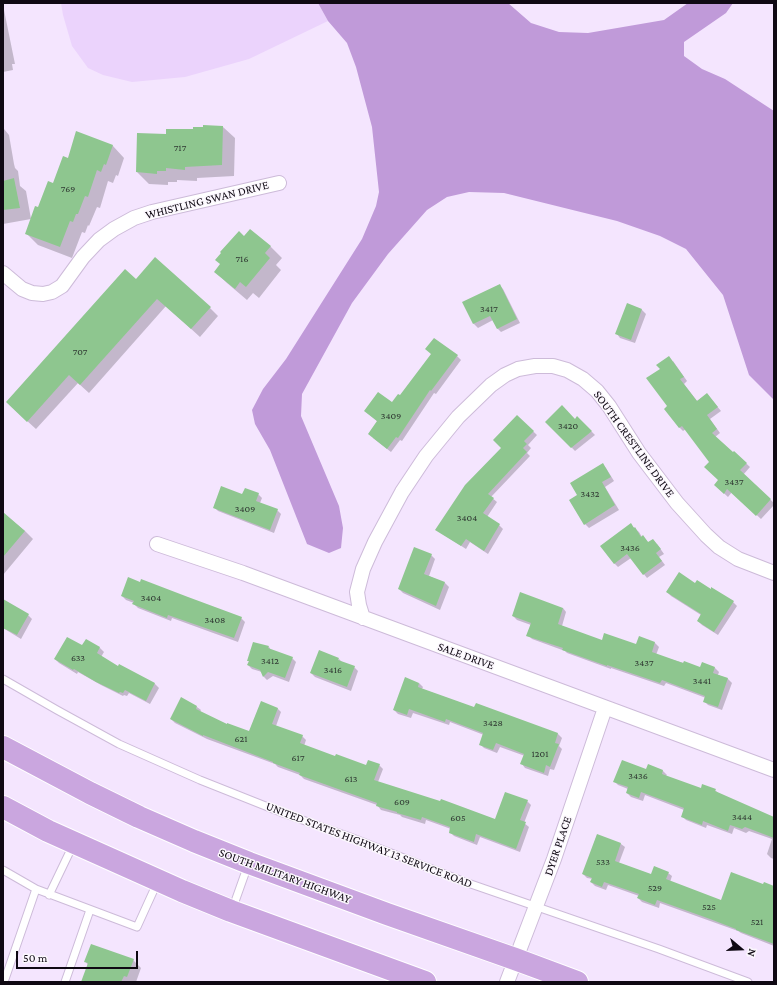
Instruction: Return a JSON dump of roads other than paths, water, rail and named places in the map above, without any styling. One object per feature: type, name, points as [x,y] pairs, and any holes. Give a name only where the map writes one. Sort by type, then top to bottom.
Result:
[{"type":"main road","name":"SOUTH MILITARY HIGHWAY","points":[[3,747],[110,803],[194,841],[387,914],[577,982]]},
{"type":"main road","points":[[3,807],[48,831],[158,881],[231,911],[425,982]]},
{"type":"street","name":"WHISTLING SWAN DRIVE","points":[[3,273],[22,289],[32,294],[52,292],[62,286],[83,257],[99,240],[114,229],[134,218],[152,212],[279,183]]},
{"type":"street","name":"SOUTH CRESTLINE DRIVE","points":[[363,618],[357,592],[363,570],[375,542],[399,498],[426,456],[458,417],[491,385],[505,375],[535,366],[552,366],[567,370],[583,379],[598,391],[639,453],[677,503],[706,535],[719,547],[738,559],[774,573]]},
{"type":"street","name":"SALE DRIVE","points":[[157,544],[243,573],[774,770]]},
{"type":"street","name":"DYER PLACE","points":[[507,982],[554,859],[605,708]]},
{"type":"lane","name":"UNITED STATES HIGHWAY 13 SERVICE ROAD","points":[[3,679],[119,744],[200,780],[465,882],[659,949],[748,982]]},
{"type":"lane","points":[[49,895],[74,843]]},
{"type":"lane","points":[[231,911],[249,863]]},
{"type":"lane","points":[[3,870],[49,895],[137,927],[158,881]]},
{"type":"lane","points":[[5,979],[36,889]]},
{"type":"lane","points":[[65,982],[90,910]]}]
